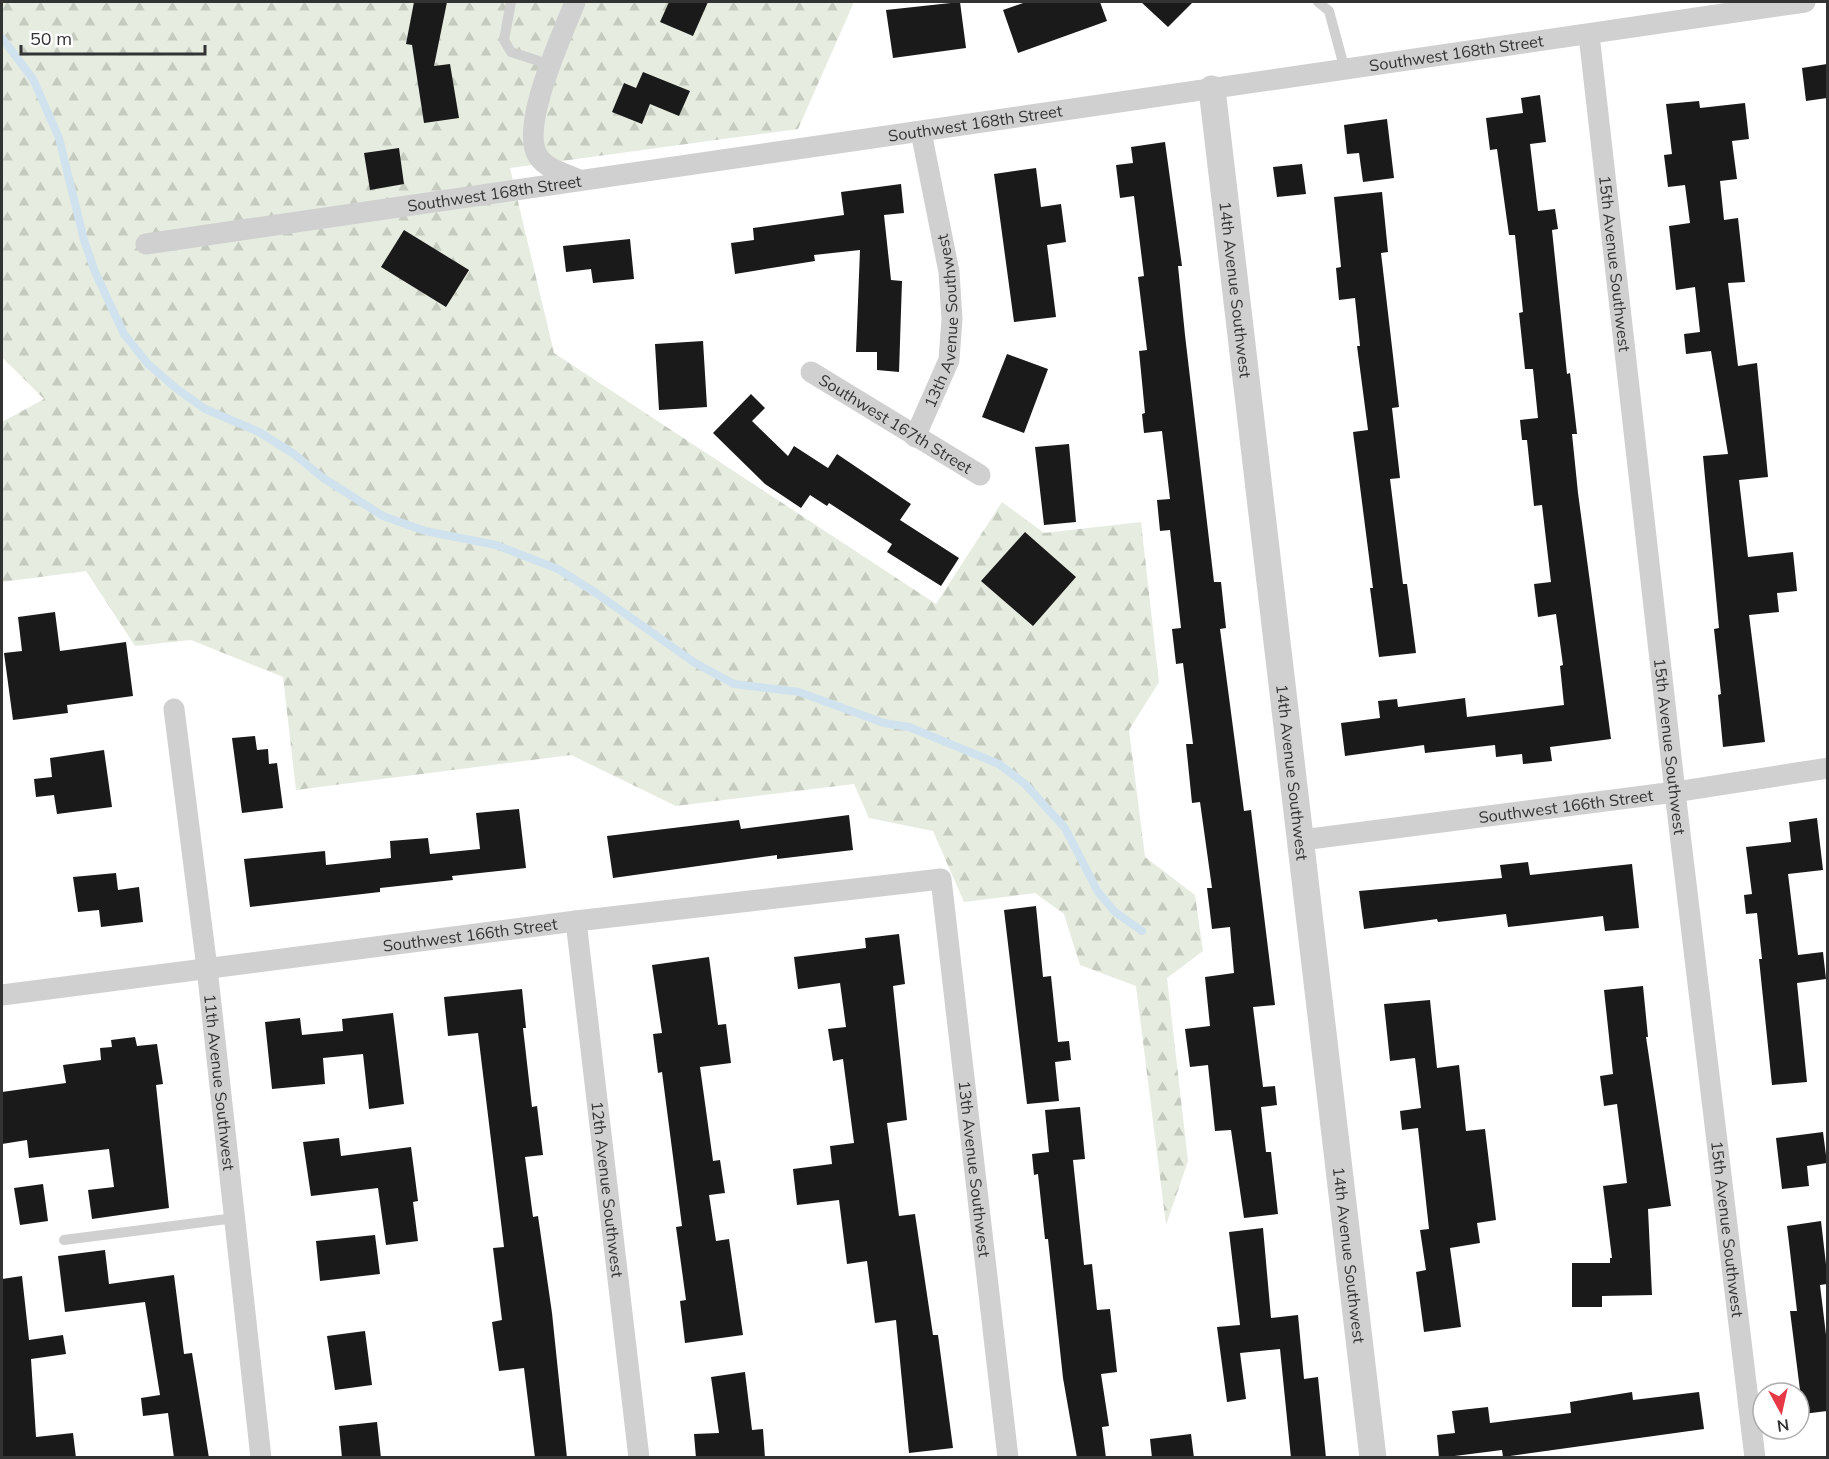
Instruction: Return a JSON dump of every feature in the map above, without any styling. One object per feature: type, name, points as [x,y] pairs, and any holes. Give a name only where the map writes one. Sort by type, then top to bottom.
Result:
[{"type":"street","points":[[575,2],[535,109],[533,143],[538,156],[551,168],[578,179]]},
{"type":"street","name":"Southwest 168th Street","points":[[146,244],[578,179],[921,132],[1805,2]]},
{"type":"street","name":"15th Avenue Southwest","points":[[1589,35],[1675,792],[1755,1458]]},
{"type":"street","name":"14th Avenue Southwest","points":[[1212,88],[1373,1458]]},
{"type":"street","name":"13th Avenue Southwest","points":[[915,437],[949,360],[952,319],[949,272],[921,132]]},
{"type":"street","name":"Southwest 167th Street","points":[[811,372],[980,475]]},
{"type":"street","name":"11th Avenue Southwest","points":[[174,708],[207,968],[261,1458]]},
{"type":"street","name":"Southwest 166th Street","points":[[1302,840],[1675,792],[1827,768]]},
{"type":"street","name":"Southwest 166th Street","points":[[2,995],[576,921],[941,879]]},
{"type":"street","name":"13th Avenue Southwest","points":[[941,879],[1008,1458]]},
{"type":"street","name":"12th Avenue Southwest","points":[[576,921],[639,1458]]},
{"type":"lane","points":[[512,2],[504,40],[511,52],[551,65]]},
{"type":"lane","points":[[1318,2],[1329,10],[1345,69]]},
{"type":"lane","points":[[64,1240],[235,1218]]},
{"type":"green space","points":[[2,2],[854,2],[798,129],[510,168],[554,353],[936,604],[1002,502],[1044,533],[1141,522],[1159,682],[1129,730],[1145,857],[1195,895],[1203,951],[1167,978],[1188,1161],[1166,1225],[1136,986],[1080,965],[1064,914],[1035,893],[964,902],[933,831],[869,818],[854,784],[676,806],[571,755],[296,790],[283,677],[191,640],[135,646],[86,571],[2,582],[2,422],[44,399],[2,357]]},
{"type":"building","points":[[414,2],[447,2],[434,66],[450,64],[459,118],[424,123],[412,45],[406,44]]},
{"type":"building","points":[[669,2],[708,2],[693,36],[660,22]]},
{"type":"building","points":[[960,2],[966,48],[893,58],[886,10]]},
{"type":"building","points":[[1026,2],[1100,2],[1107,21],[1018,53],[1003,10]]},
{"type":"building","points":[[1141,2],[1193,2],[1168,27]]},
{"type":"building","points":[[1827,64],[1827,98],[1806,101],[1802,68]]},
{"type":"building","points":[[643,72],[690,91],[679,116],[650,104],[642,124],[612,112],[624,83],[636,88]]},
{"type":"building","points":[[1540,95],[1546,142],[1530,144],[1538,211],[1555,209],[1558,229],[1552,230],[1567,374],[1570,373],[1577,434],[1572,434],[1578,493],[1611,739],[1550,747],[1552,761],[1523,764],[1522,754],[1496,757],[1495,745],[1425,753],[1424,745],[1345,756],[1341,723],[1380,718],[1378,701],[1397,699],[1398,707],[1465,698],[1467,717],[1564,705],[1560,666],[1563,665],[1556,614],[1538,617],[1534,584],[1551,582],[1542,505],[1534,506],[1527,440],[1522,440],[1520,420],[1538,418],[1533,369],[1525,369],[1519,313],[1523,312],[1515,235],[1509,235],[1497,149],[1490,150],[1486,118],[1523,113],[1521,98]]},
{"type":"building","points":[[1699,101],[1700,108],[1745,103],[1749,139],[1732,141],[1737,179],[1720,181],[1724,220],[1738,218],[1745,282],[1728,283],[1738,366],[1757,363],[1768,477],[1739,480],[1748,557],[1793,552],[1797,591],[1777,593],[1779,612],[1749,615],[1765,742],[1723,747],[1718,695],[1721,694],[1714,629],[1719,628],[1703,456],[1728,454],[1711,351],[1686,354],[1684,334],[1700,332],[1695,287],[1676,290],[1669,226],[1690,223],[1685,185],[1668,187],[1664,155],[1672,154],[1666,104]]},
{"type":"building","points":[[1387,119],[1394,178],[1363,182],[1359,153],[1347,154],[1344,125]]},
{"type":"building","points":[[1165,142],[1182,266],[1178,266],[1214,582],[1221,582],[1226,628],[1220,629],[1244,811],[1251,810],[1275,1005],[1253,1007],[1263,1087],[1275,1086],[1277,1105],[1261,1107],[1266,1152],[1271,1152],[1278,1214],[1244,1218],[1231,1130],[1215,1131],[1208,1065],[1190,1067],[1185,1029],[1210,1026],[1205,977],[1234,973],[1230,927],[1212,929],[1207,888],[1212,888],[1200,802],[1192,803],[1186,744],[1193,744],[1183,663],[1176,664],[1172,629],[1181,628],[1170,530],[1160,531],[1157,500],[1170,499],[1162,431],[1144,433],[1142,414],[1145,413],[1139,351],[1147,350],[1138,277],[1144,276],[1134,196],[1120,198],[1116,165],[1133,163],[1131,147]]},
{"type":"building","points":[[399,148],[404,184],[370,190],[364,153]]},
{"type":"building","points":[[1302,164],[1306,194],[1277,197],[1273,167]]},
{"type":"building","points":[[1036,168],[1041,207],[1061,204],[1066,242],[1047,245],[1056,317],[1014,322],[994,174]]},
{"type":"building","points":[[901,184],[904,213],[884,215],[891,280],[902,281],[899,372],[877,370],[877,352],[856,352],[860,250],[814,255],[815,261],[735,274],[731,243],[754,240],[753,228],[844,215],[841,192]]},
{"type":"building","points":[[1382,192],[1388,252],[1381,253],[1399,407],[1392,408],[1400,478],[1390,479],[1403,584],[1407,584],[1416,653],[1379,657],[1370,588],[1373,588],[1353,432],[1368,430],[1357,346],[1360,346],[1355,298],[1339,300],[1336,268],[1341,267],[1334,197]]},
{"type":"building","points":[[404,230],[469,270],[446,307],[381,267]]},
{"type":"building","points":[[630,239],[634,279],[593,283],[591,269],[566,272],[563,246]]},
{"type":"building","points":[[703,341],[707,407],[659,410],[655,344]]},
{"type":"building","points":[[1007,354],[1048,369],[1024,433],[982,417]]},
{"type":"building","points":[[751,394],[765,408],[752,421],[788,456],[794,446],[828,468],[837,454],[911,504],[900,520],[959,558],[941,586],[887,552],[892,544],[829,503],[827,506],[810,495],[801,508],[765,484],[713,433]]},
{"type":"building","points":[[1069,444],[1076,522],[1044,525],[1035,447]]},
{"type":"building","points":[[1025,532],[1076,577],[1033,626],[981,581]]},
{"type":"building","points":[[55,612],[60,651],[126,642],[133,696],[67,705],[68,713],[13,720],[4,653],[22,651],[18,617]]},
{"type":"building","points":[[255,736],[257,750],[268,749],[269,764],[277,763],[283,808],[242,813],[232,738]]},
{"type":"building","points":[[104,750],[112,807],[57,814],[54,795],[36,797],[34,779],[52,777],[50,758]]},
{"type":"building","points":[[519,809],[526,868],[452,876],[453,880],[380,888],[380,892],[250,907],[244,859],[325,851],[326,865],[391,858],[390,841],[428,838],[430,854],[480,849],[476,813]]},
{"type":"building","points":[[849,815],[853,850],[777,859],[777,855],[613,878],[607,836],[739,820],[741,829]]},
{"type":"building","points":[[1817,818],[1823,870],[1788,874],[1798,955],[1823,952],[1826,979],[1797,983],[1807,1082],[1772,1085],[1759,959],[1762,959],[1757,913],[1746,914],[1744,895],[1752,894],[1746,847],[1791,842],[1789,822]]},
{"type":"building","points":[[1528,862],[1530,875],[1632,864],[1639,928],[1605,931],[1603,916],[1508,927],[1506,914],[1438,922],[1437,919],[1364,929],[1359,891],[1502,878],[1500,865]]},
{"type":"building","points":[[116,873],[118,890],[139,887],[143,922],[101,927],[99,910],[78,912],[73,877]]},
{"type":"building","points":[[1036,906],[1043,977],[1051,976],[1058,1042],[1069,1041],[1071,1060],[1055,1062],[1059,1101],[1027,1104],[1004,910]]},
{"type":"building","points":[[899,934],[905,984],[893,986],[907,1120],[887,1123],[899,1216],[915,1214],[933,1335],[938,1335],[953,1448],[909,1453],[896,1320],[875,1323],[867,1261],[847,1264],[839,1200],[797,1205],[793,1169],[832,1164],[830,1146],[854,1143],[843,1059],[833,1061],[828,1029],[846,1027],[840,983],[798,989],[794,957],[866,948],[865,938]]},
{"type":"building","points":[[709,957],[718,1025],[726,1024],[731,1063],[700,1067],[713,1161],[720,1160],[725,1193],[709,1195],[716,1241],[729,1239],[743,1335],[685,1343],[680,1301],[686,1300],[676,1227],[682,1226],[662,1072],[658,1073],[653,1034],[662,1033],[652,965]]},
{"type":"building","points":[[1643,986],[1648,1037],[1646,1037],[1671,1206],[1648,1209],[1652,1295],[1602,1296],[1602,1307],[1572,1307],[1572,1263],[1610,1263],[1610,1258],[1612,1258],[1603,1186],[1627,1183],[1617,1104],[1604,1106],[1600,1076],[1613,1074],[1604,990]]},
{"type":"building","points":[[522,989],[526,1028],[523,1028],[532,1107],[537,1106],[543,1155],[525,1157],[533,1217],[538,1216],[552,1313],[567,1458],[535,1458],[524,1368],[499,1371],[492,1322],[502,1320],[493,1248],[504,1247],[478,1033],[448,1036],[444,997]]},
{"type":"building","points":[[1430,1000],[1437,1068],[1459,1065],[1466,1131],[1485,1129],[1496,1220],[1477,1223],[1480,1243],[1450,1248],[1461,1327],[1424,1332],[1416,1272],[1426,1270],[1420,1230],[1429,1229],[1418,1128],[1402,1130],[1400,1111],[1421,1108],[1415,1058],[1390,1061],[1384,1004]]},
{"type":"building","points":[[393,1013],[404,1104],[369,1109],[363,1054],[323,1058],[325,1084],[272,1089],[265,1022],[300,1018],[302,1035],[343,1031],[342,1019]]},
{"type":"building","points":[[135,1037],[137,1046],[157,1044],[163,1084],[156,1085],[169,1208],[92,1219],[88,1190],[114,1187],[109,1149],[29,1158],[27,1140],[2,1144],[2,1092],[66,1083],[63,1065],[101,1060],[100,1048],[112,1047],[111,1040]]},
{"type":"building","points":[[1080,1107],[1085,1159],[1073,1160],[1084,1265],[1092,1264],[1097,1310],[1110,1309],[1117,1372],[1101,1374],[1109,1426],[1102,1427],[1106,1458],[1077,1458],[1063,1378],[1048,1239],[1045,1239],[1038,1174],[1034,1175],[1032,1154],[1049,1152],[1045,1110]]},
{"type":"building","points":[[1823,1132],[1827,1163],[1807,1166],[1809,1186],[1782,1189],[1776,1138]]},
{"type":"building","points":[[339,1138],[341,1156],[411,1147],[418,1201],[413,1202],[418,1241],[386,1245],[378,1188],[311,1196],[303,1142]]},
{"type":"building","points":[[43,1184],[48,1221],[20,1225],[14,1188]]},
{"type":"building","points":[[1821,1221],[1827,1273],[1827,1284],[1820,1285],[1827,1343],[1827,1411],[1811,1413],[1811,1381],[1799,1381],[1790,1311],[1797,1311],[1787,1226]]},
{"type":"building","points":[[1263,1228],[1271,1318],[1298,1315],[1304,1379],[1318,1377],[1326,1458],[1291,1458],[1280,1349],[1240,1353],[1246,1399],[1227,1402],[1217,1327],[1240,1325],[1229,1232]]},
{"type":"building","points":[[375,1235],[380,1274],[320,1281],[316,1241]]},
{"type":"building","points":[[105,1250],[109,1284],[174,1275],[184,1354],[192,1353],[209,1458],[174,1458],[168,1413],[143,1416],[141,1398],[160,1395],[145,1302],[65,1312],[58,1256]]},
{"type":"building","points":[[22,1276],[29,1340],[63,1335],[66,1354],[31,1359],[36,1437],[73,1433],[76,1458],[2,1458],[2,1279]]},
{"type":"building","points":[[365,1331],[372,1385],[335,1390],[327,1336]]},
{"type":"building","points":[[745,1372],[752,1430],[763,1429],[765,1458],[696,1458],[694,1434],[719,1433],[711,1377]]},
{"type":"building","points":[[1632,1392],[1633,1400],[1699,1392],[1704,1429],[1503,1457],[1502,1450],[1439,1458],[1437,1435],[1455,1433],[1452,1411],[1488,1407],[1490,1423],[1571,1413],[1570,1402]]},
{"type":"building","points":[[377,1422],[381,1458],[342,1458],[339,1426]]},
{"type":"building","points":[[1191,1434],[1194,1458],[1152,1458],[1150,1439]]},
{"type":"waterway","points":[[2,38],[33,79],[59,138],[84,240],[95,272],[124,334],[148,364],[177,389],[205,409],[259,432],[294,454],[323,478],[383,516],[425,531],[496,545],[558,569],[695,663],[734,684],[799,692],[884,723],[909,727],[999,764],[1025,784],[1065,828],[1098,892],[1115,912],[1142,931]]}]
